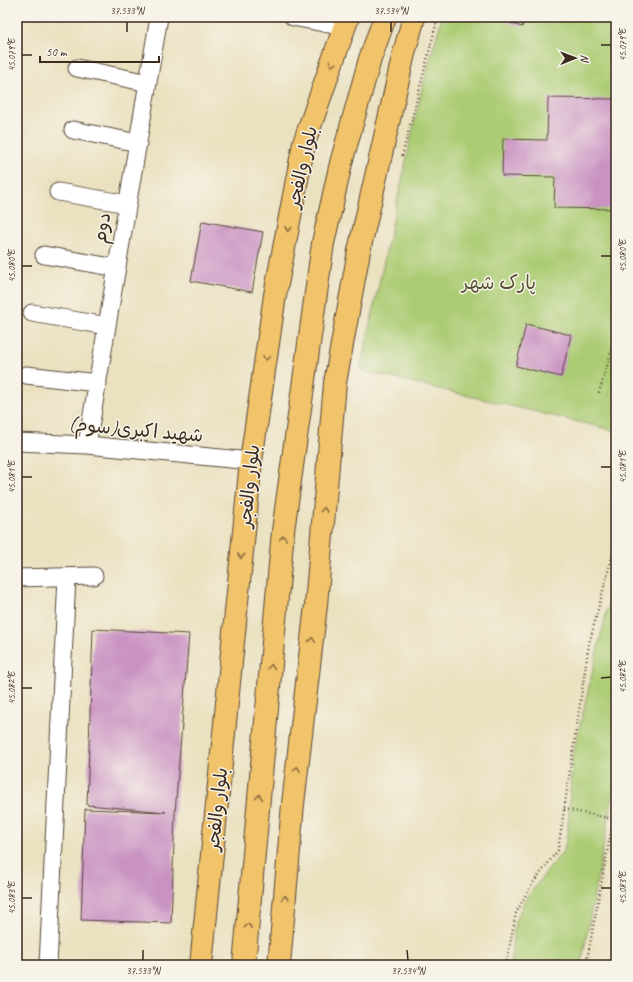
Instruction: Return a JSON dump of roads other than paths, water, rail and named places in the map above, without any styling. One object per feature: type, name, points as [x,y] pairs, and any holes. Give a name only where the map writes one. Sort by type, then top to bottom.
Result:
[{"type":"highway","name":"بلوار والفجر","points":[[244,965],[283,531],[323,243],[341,163],[370,59],[384,17]]},
{"type":"highway","points":[[279,965],[293,804],[316,605],[335,383],[359,251],[404,53],[414,17]]},
{"type":"highway","name":"بلوار والفجر","points":[[201,965],[251,461],[275,296],[304,143],[346,20]]},
{"type":"street","name":"دوم","points":[[87,445],[159,17]]},
{"type":"street","points":[[293,17],[346,20]]},
{"type":"street","points":[[77,68],[148,83]]},
{"type":"street","points":[[73,130],[138,143]]},
{"type":"street","points":[[58,192],[128,204]]},
{"type":"street","points":[[44,255],[117,268]]},
{"type":"street","points":[[32,313],[107,326]]},
{"type":"street","points":[[26,375],[98,383]]},
{"type":"street","name":"شهید اکبری(سوم)","points":[[17,442],[87,445],[251,461]]},
{"type":"street","points":[[17,578],[94,576]]},
{"type":"street","points":[[48,965],[67,577]]},
{"type":"park label","name":"پارک شهر","points":[[499,283]]}]
